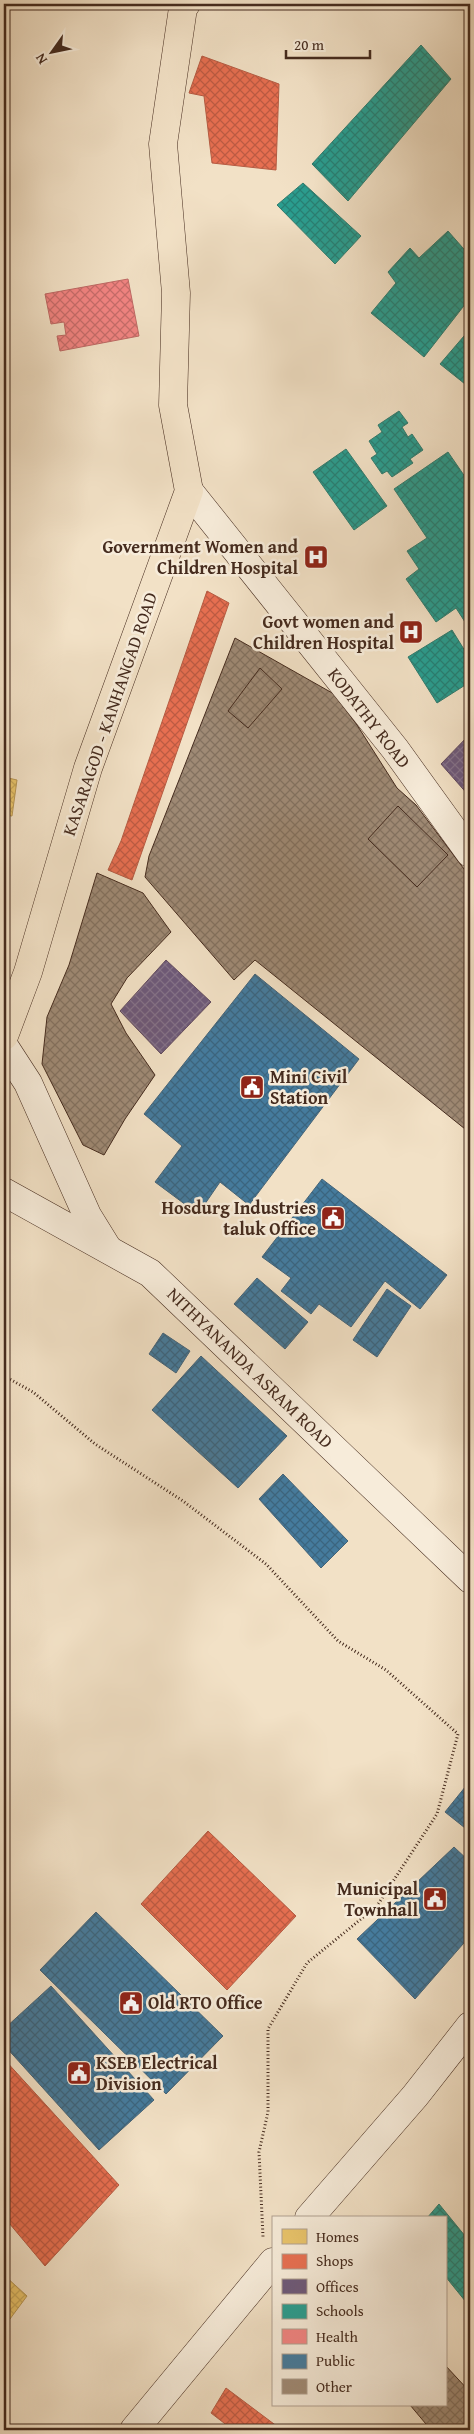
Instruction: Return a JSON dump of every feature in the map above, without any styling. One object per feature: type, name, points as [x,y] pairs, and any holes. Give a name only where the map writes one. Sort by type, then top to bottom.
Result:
[{"type":"main road","points":[[186,4],[183,8],[163,144],[176,293],[173,405],[189,491]]},
{"type":"main road","name":"KODATHY ROAD","points":[[189,491],[395,749],[470,853]]},
{"type":"main road","name":"KASARAGOD - KANHANGAD ROAD","points":[[4,1036],[28,972],[88,768],[189,491]]},
{"type":"main road","points":[[4,1046],[28,1084],[86,1215],[109,1250]]},
{"type":"main road","name":"NITHYANANDA ASRAM ROAD","points":[[4,1192],[150,1273],[470,1579]]},
{"type":"main road","points":[[311,2216],[415,2096],[470,2026]]},
{"type":"main road","points":[[134,2430],[268,2267]]},
{"type":"path","points":[[4,1376],[32,1392],[95,1444],[183,1501],[266,1564],[338,1641],[386,1670],[458,1734],[437,1814],[387,1892],[377,1906],[307,1963],[268,2029],[268,2112],[259,2152],[268,2267]]},
{"type":"building: Homes","points":[[4,777],[17,780],[12,816],[4,815]]},
{"type":"building: Homes","points":[[4,2275],[27,2296],[4,2327]]},
{"type":"building: Shops","points":[[202,56],[279,84],[276,170],[212,163],[204,96],[189,93]]},
{"type":"building: Shops","points":[[207,591],[229,603],[132,880],[108,870],[121,841]]},
{"type":"building: Shops","points":[[208,1831],[296,1916],[227,1990],[141,1904]]},
{"type":"building: Shops","points":[[4,2059],[119,2185],[45,2266],[4,2217]]},
{"type":"building: Shops","points":[[226,2388],[282,2430],[233,2430],[211,2413]]},
{"type":"building: Offices","points":[[470,734],[470,797],[441,764]]},
{"type":"building: Offices","points":[[166,960],[211,1002],[161,1054],[120,1011]]},
{"type":"building: Schools","points":[[421,45],[451,79],[348,201],[312,164]]},
{"type":"building: Schools","points":[[303,183],[361,236],[335,264],[277,205]]},
{"type":"building: Schools","points":[[448,231],[470,256],[470,298],[424,357],[371,313],[396,283],[388,272],[410,248],[419,258]]},
{"type":"building: Schools","points":[[470,329],[470,388],[440,364]]},
{"type":"building: Schools","points":[[399,411],[408,423],[402,427],[408,437],[412,434],[423,450],[410,459],[413,463],[392,477],[387,471],[382,474],[371,458],[377,454],[369,441],[382,432],[378,425]]},
{"type":"building: Schools","points":[[346,449],[387,506],[354,530],[313,472]]},
{"type":"building: Schools","points":[[448,452],[470,484],[470,619],[465,622],[456,608],[436,622],[406,579],[419,569],[407,551],[427,538],[394,489]]},
{"type":"building: Schools","points":[[452,630],[470,659],[470,682],[437,703],[408,657]]},
{"type":"building: Schools","points":[[286,693],[397,788],[375,814],[264,721]]},
{"type":"building: Schools","points":[[235,726],[279,758],[189,891],[158,868],[193,785]]},
{"type":"building: Schools","points":[[274,773],[372,860],[343,897],[247,807]]},
{"type":"building: Schools","points":[[384,873],[470,952],[470,975],[450,995],[356,910]]},
{"type":"building: Schools","points":[[296,940],[439,1052],[432,1060],[457,1080],[443,1098],[275,966]]},
{"type":"building: Schools","points":[[470,988],[470,1002],[464,997]]},
{"type":"building: Schools","points":[[458,1002],[470,1012],[470,1061],[466,1065],[429,1030]]},
{"type":"building: Schools","points":[[439,2204],[470,2242],[470,2307],[446,2277],[446,2216],[429,2216]]},
{"type":"building: Health","points":[[128,279],[139,336],[60,351],[57,336],[66,335],[64,322],[51,324],[45,294]]},
{"type":"building: Public","name":"Mini Civil Station","points":[[255,974],[359,1059],[249,1205],[220,1182],[198,1214],[155,1182],[182,1146],[144,1114]]},
{"type":"building: Public","name":"Hosdurg Industries taluk Office","points":[[322,1179],[447,1275],[420,1309],[385,1281],[351,1327],[319,1304],[311,1314],[281,1291],[291,1278],[262,1257]]},
{"type":"building: Public","points":[[257,1278],[308,1322],[285,1349],[234,1304]]},
{"type":"building: Public","points":[[387,1289],[411,1306],[377,1357],[353,1340]]},
{"type":"building: Public","points":[[163,1333],[190,1351],[176,1373],[149,1354]]},
{"type":"building: Public","points":[[201,1356],[287,1436],[238,1488],[152,1410]]},
{"type":"building: Public","points":[[283,1474],[348,1541],[321,1568],[259,1499]]},
{"type":"building: Public","points":[[470,1781],[470,1832],[445,1812]]},
{"type":"building: Public","name":"Municipal Townhall","points":[[454,1847],[470,1862],[470,1936],[415,1999],[357,1939]]},
{"type":"building: Public","name":"Old RTO Office","points":[[96,1912],[223,2036],[166,2094],[40,1970]]},
{"type":"building: Public","name":"KSEB Electrical Division","points":[[51,1986],[154,2100],[99,2150],[4,2045],[4,2029]]},
{"type":"building: Other","points":[[235,638],[334,694],[357,725],[397,788],[416,805],[470,877],[470,1133],[255,960],[234,980],[145,877],[149,856]]},
{"type":"building: Other","points":[[260,668],[282,689],[248,728],[228,711]]},
{"type":"building: Other","points":[[398,806],[448,855],[417,887],[368,839]]},
{"type":"building: Other","points":[[97,873],[143,893],[171,932],[127,978],[111,1004],[126,1033],[155,1075],[125,1119],[104,1155],[83,1145],[42,1064],[47,1017],[69,965]]},
{"type":"building: Other","points":[[446,2366],[470,2392],[470,2430],[431,2430],[411,2406],[446,2406]]},
{"type":"place","name":"Government Women and Children Hospital","points":[[316,557]]},
{"type":"place","name":"Govt women and Children Hospital","points":[[411,632]]},
{"type":"place","name":"Mini Civil Station","points":[[252,1087]]},
{"type":"place","name":"Hosdurg Industries taluk Office","points":[[333,1218]]},
{"type":"place","name":"Municipal Townhall","points":[[435,1899]]},
{"type":"place","name":"Old RTO Office","points":[[131,2003]]},
{"type":"place","name":"KSEB Electrical Division","points":[[79,2073]]}]
